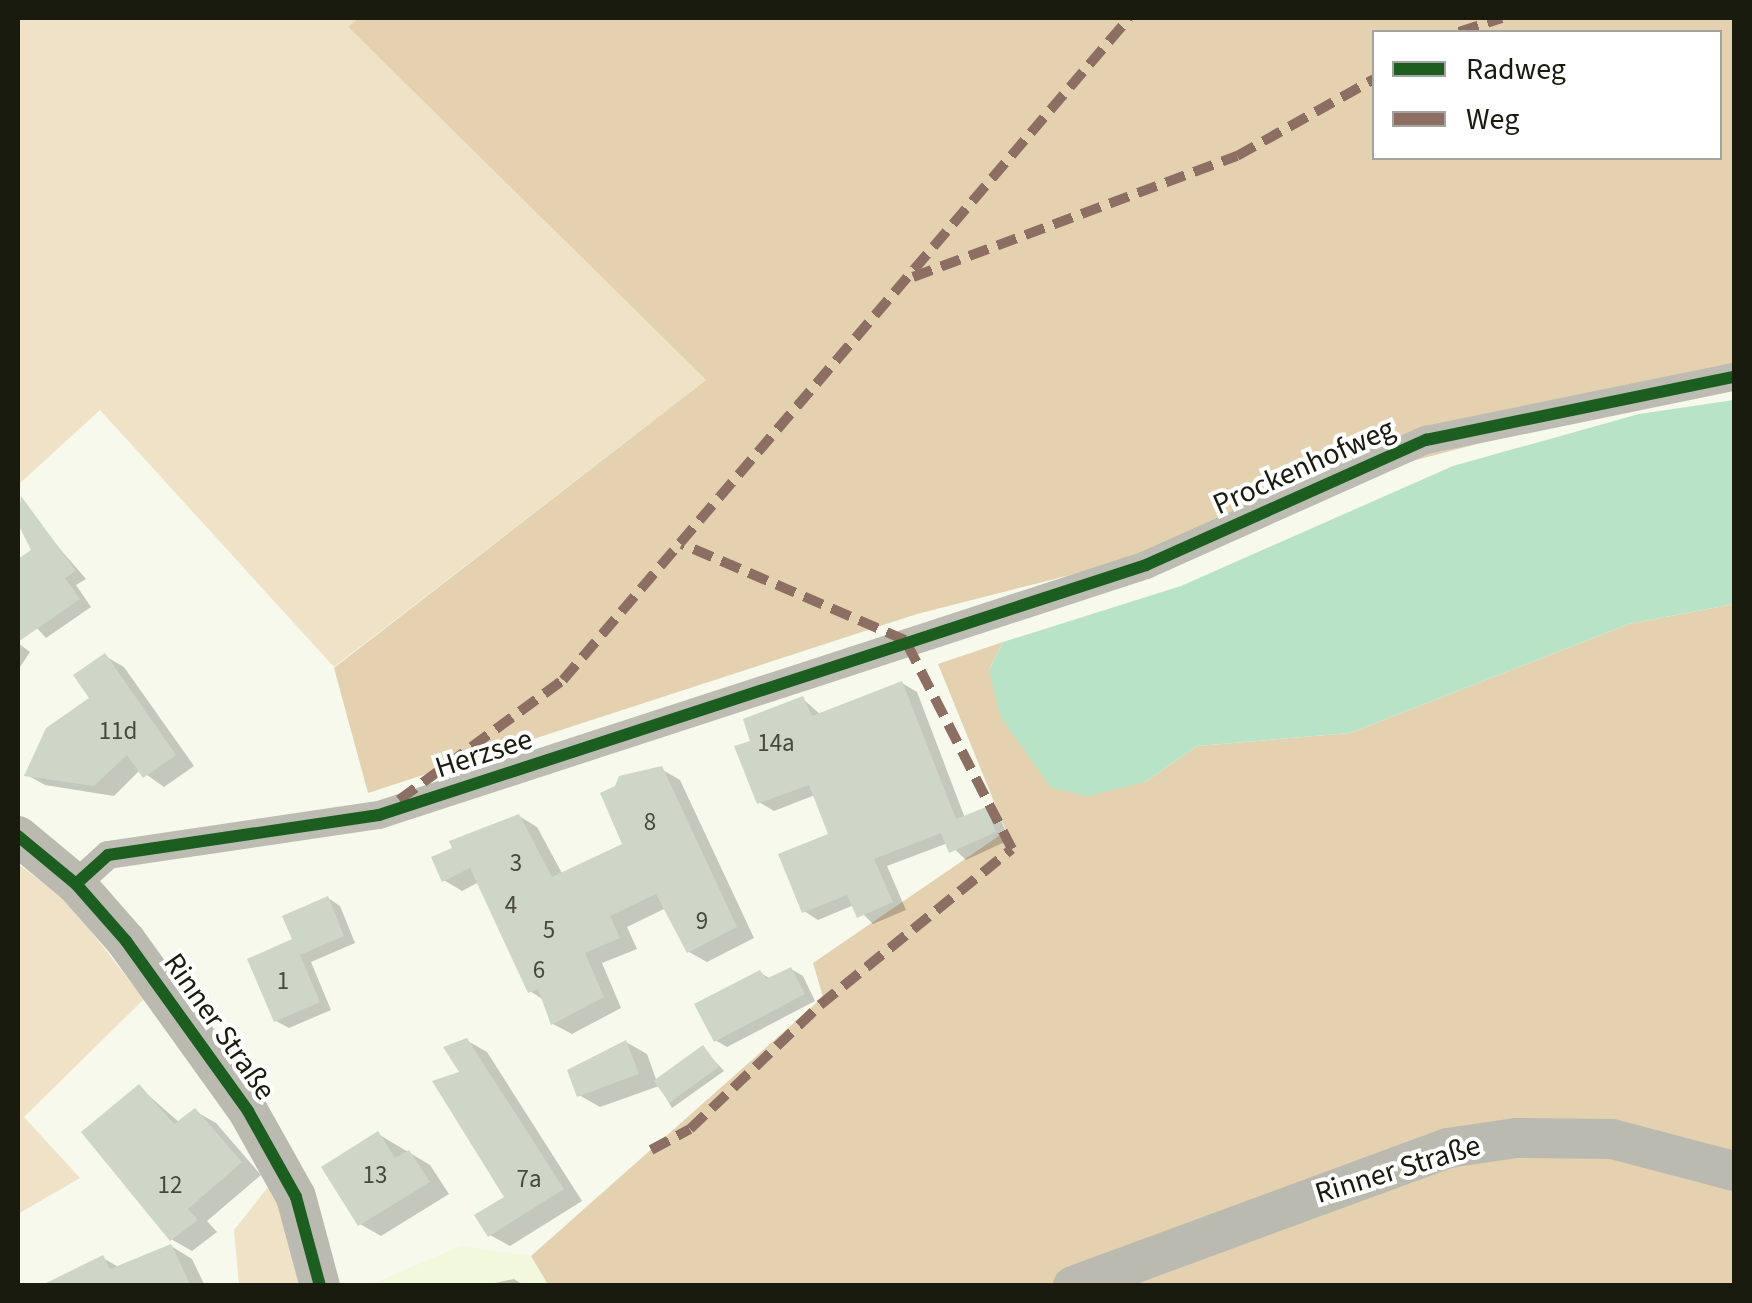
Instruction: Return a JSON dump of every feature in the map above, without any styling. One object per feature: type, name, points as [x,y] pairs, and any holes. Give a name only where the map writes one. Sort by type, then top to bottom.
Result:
[{"type":"main road","name":"Rinner Straße","points":[[18,836],[76,884],[158,982],[277,1158],[308,1232],[320,1286]]},
{"type":"main road","name":"Rinner Straße","points":[[1072,1286],[1448,1148],[1516,1138],[1612,1139],[1734,1172]]},
{"type":"street","name":"Prockenhofweg","points":[[905,640],[1146,564],[1426,440],[1734,377]]},
{"type":"street","name":"Herzsee","points":[[76,884],[108,856],[379,815],[905,640]]},
{"type":"shaded area","points":[[18,18],[359,18],[349,28],[706,380],[334,667],[100,410],[18,485]]},
{"type":"shaded area","points":[[359,18],[1734,18],[1734,377],[1416,460],[1121,562],[917,614],[368,793],[334,668],[706,380],[348,27]]},
{"type":"shaded area","points":[[1734,400],[1734,604],[1629,624],[1350,733],[1197,746],[1145,782],[1088,796],[1051,788],[1000,716],[989,670],[1003,642],[1181,586],[1453,466],[1639,414]]},
{"type":"shaded area","points":[[1734,604],[1734,1285],[549,1286],[531,1256],[823,997],[813,963],[1006,831],[938,664],[1003,642],[989,670],[1145,782],[1197,746],[1350,733],[1629,624]]},
{"type":"shaded area","points":[[18,864],[67,901],[144,999],[24,1117],[80,1178],[18,1214]]},
{"type":"shaded area","points":[[291,1158],[307,1285],[239,1285],[234,1230]]},
{"type":"shaded area","points":[[461,1246],[531,1256],[549,1285],[367,1286]]},
{"type":"building","points":[[21,496],[76,571],[65,578],[80,599],[18,642],[18,559],[31,550],[18,524]]},
{"type":"building","points":[[105,653],[176,755],[143,778],[127,755],[94,786],[24,776],[46,728],[89,698],[73,675]]},
{"type":"building","points":[[902,681],[956,819],[986,807],[996,832],[949,853],[941,833],[874,859],[893,902],[857,918],[847,895],[802,913],[778,854],[828,834],[809,785],[757,804],[734,746],[750,741],[743,719],[803,696],[812,716]]},
{"type":"building","points":[[662,766],[737,927],[687,953],[656,894],[610,916],[620,938],[585,953],[604,997],[551,1025],[538,989],[528,993],[470,868],[442,882],[431,857],[452,848],[449,841],[519,814],[552,877],[622,844],[600,793],[615,786],[619,776]]},
{"type":"building","points":[[328,896],[344,936],[300,955],[320,1002],[274,1022],[247,959],[292,939],[282,916]]},
{"type":"building","points":[[791,967],[805,994],[714,1042],[694,1004],[760,970],[766,979]]},
{"type":"building","points":[[467,1038],[564,1189],[488,1237],[474,1215],[504,1197],[432,1081],[459,1072],[443,1047]]},
{"type":"building","points":[[626,1040],[639,1074],[577,1097],[567,1070]]},
{"type":"building","points":[[703,1045],[719,1067],[670,1103],[654,1081]]},
{"type":"building","points":[[139,1084],[174,1124],[195,1108],[242,1162],[188,1209],[198,1220],[170,1241],[81,1132]]},
{"type":"building","points":[[378,1131],[395,1158],[409,1150],[430,1182],[358,1226],[321,1167]]},
{"type":"building","points":[[171,1244],[191,1286],[40,1286],[103,1255],[110,1269]]},
{"type":"marked path","points":[[399,800],[563,680],[1129,18]]},
{"type":"marked path","points":[[1465,30],[1502,18]]},
{"type":"marked path","points":[[913,277],[1237,156],[1372,80]]},
{"type":"marked path","points":[[651,1150],[690,1129],[820,1005],[1012,849],[905,640],[682,544]]},
{"type":"cycle path","points":[[76,884],[108,855],[379,815],[1146,565],[1426,440],[1734,377]]},
{"type":"cycle path","points":[[18,836],[76,884],[126,941],[248,1111],[296,1197],[320,1286]]}]
